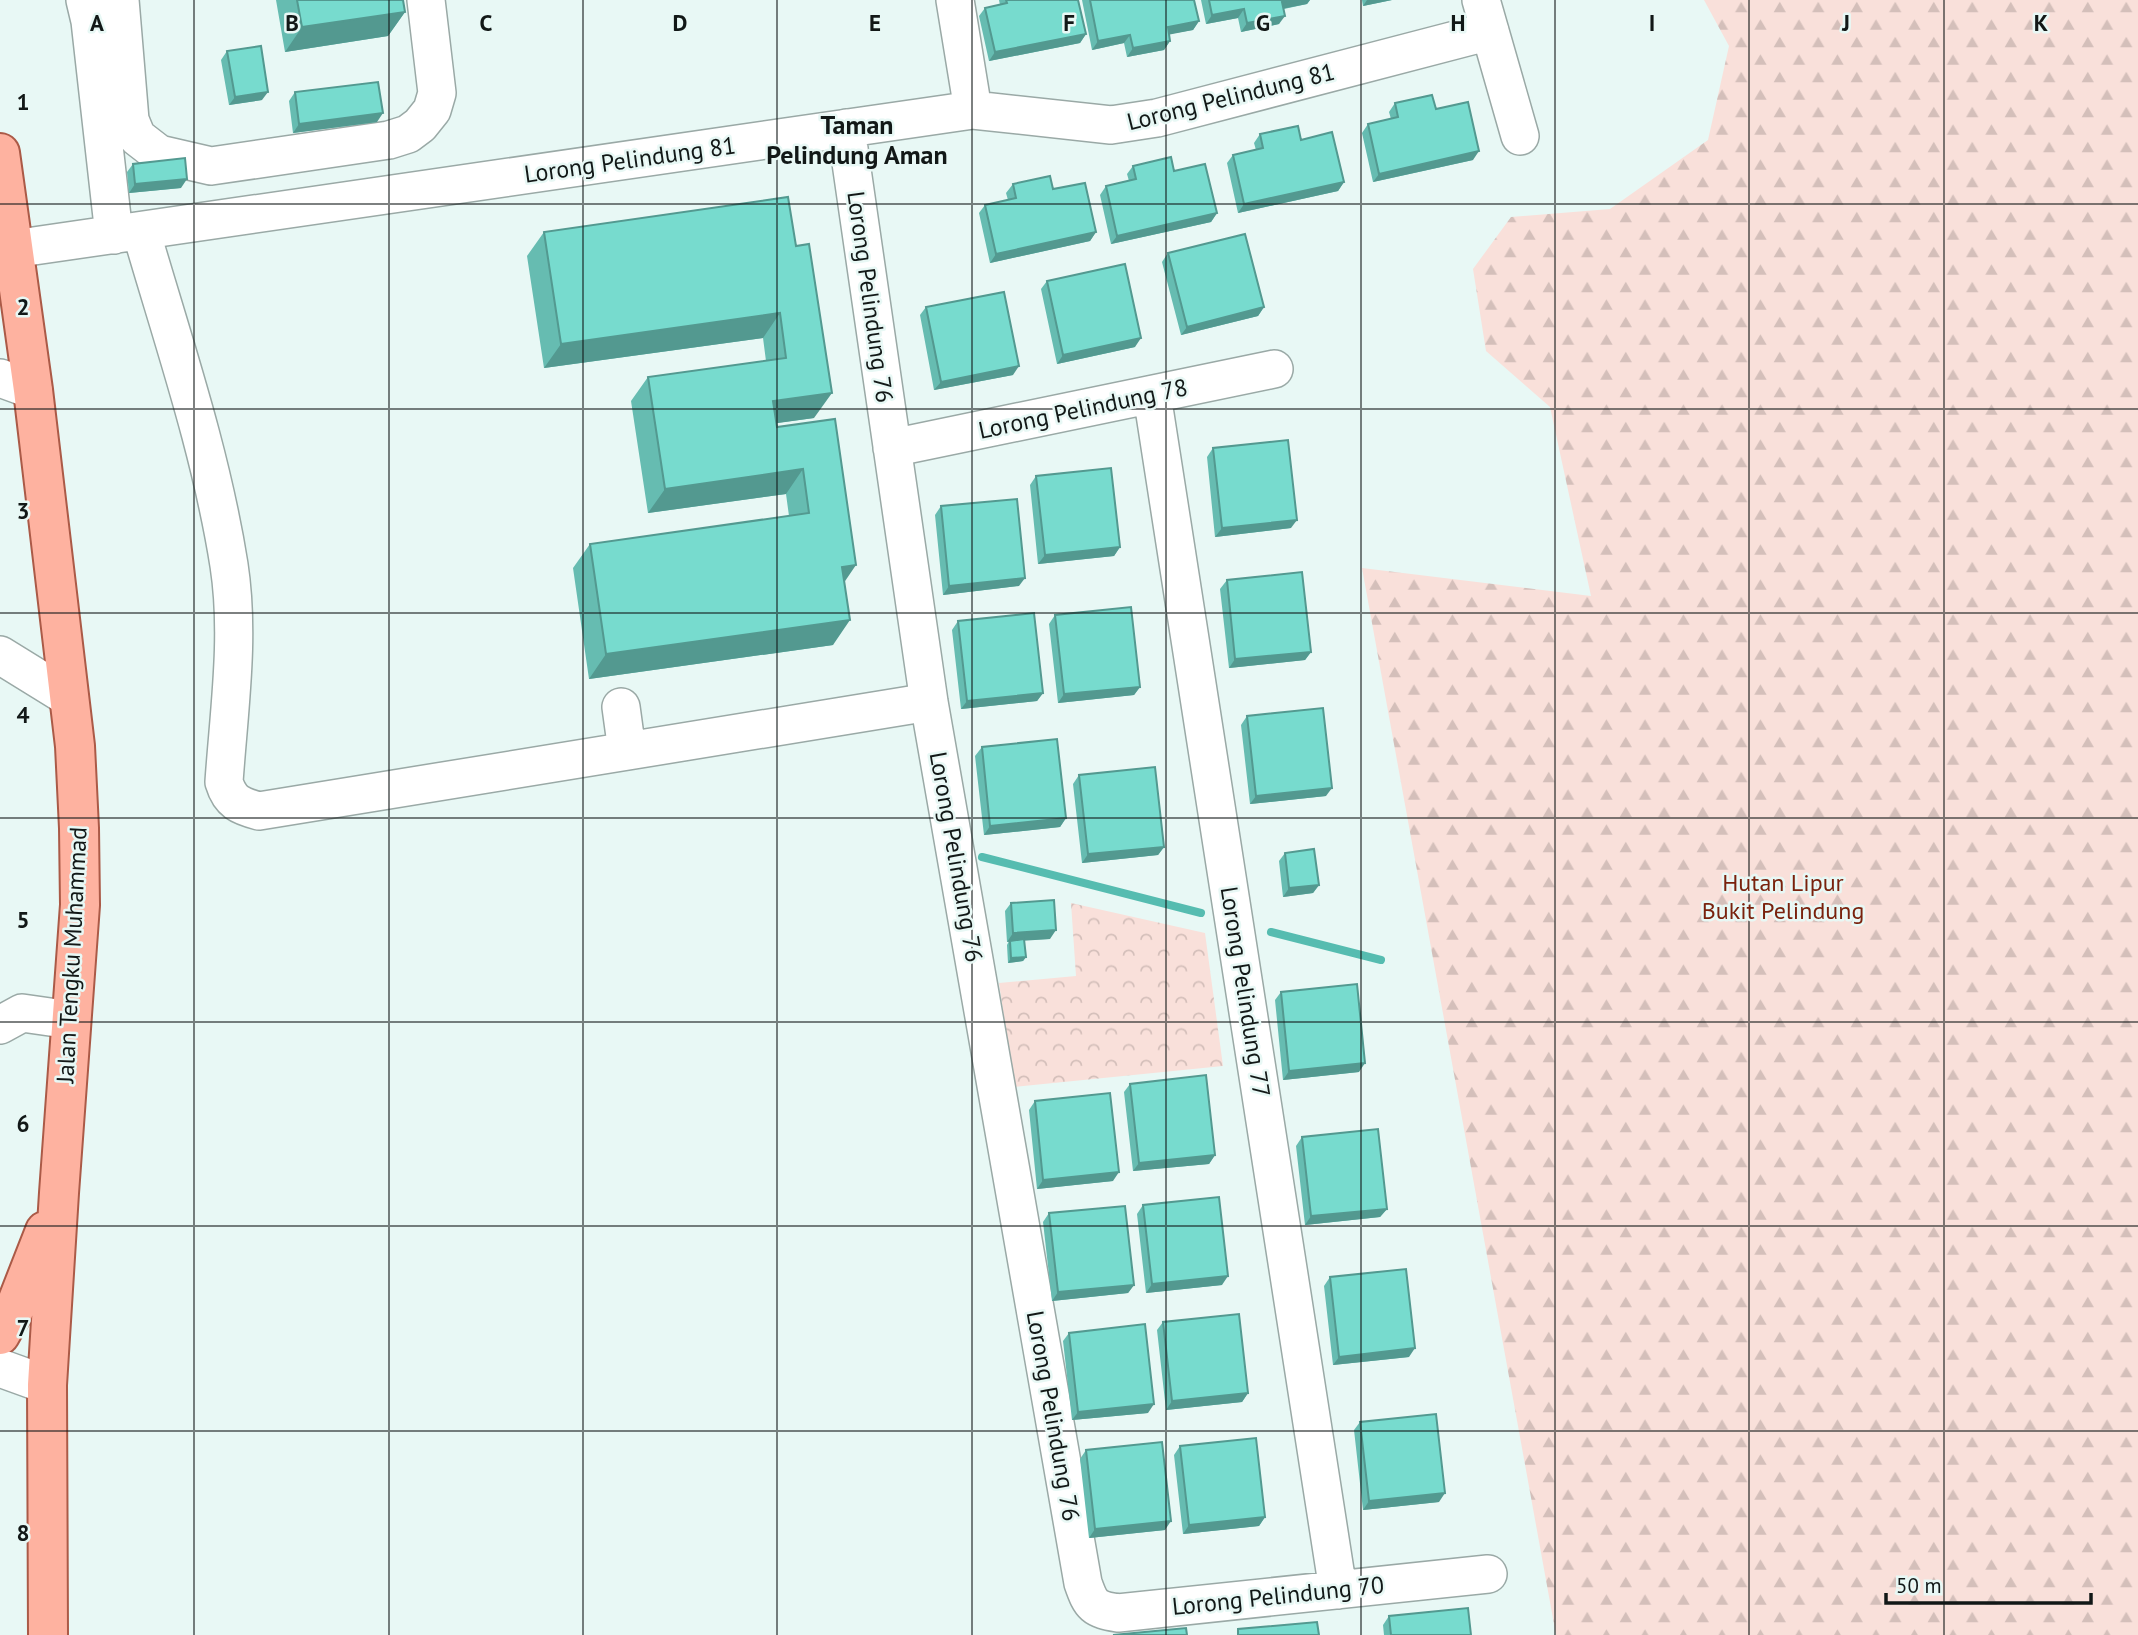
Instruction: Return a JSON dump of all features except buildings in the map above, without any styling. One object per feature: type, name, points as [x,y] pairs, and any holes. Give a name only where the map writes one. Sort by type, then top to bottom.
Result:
[{"type":"main road","name":"Jalan Tengku Muhammad","points":[[0,153],[13,249],[16,384],[75,746],[79,841],[80,905],[47,1385],[48,1635]]},
{"type":"main road","points":[[0,1335],[23,1289],[59,1193]]},
{"type":"street","points":[[85,0],[128,233],[197,418],[229,566],[234,645],[224,782],[228,796],[240,806],[259,811],[929,702]]},
{"type":"street","points":[[120,0],[130,120],[137,137],[159,154],[211,166],[389,141],[408,134],[421,125],[432,110],[437,93],[426,0]]},
{"type":"street","points":[[955,0],[973,110]]},
{"type":"street","points":[[1486,16],[1520,135]]},
{"type":"street","name":"Lorong Pelindung 81","points":[[13,249],[973,110],[1111,125],[1157,118],[1486,16]]},
{"type":"street","name":"Lorong Pelindung 76","points":[[846,128],[929,702],[1083,1583]]},
{"type":"street","points":[[211,166],[215,220]]},
{"type":"street","name":"Lorong Pelindung 78","points":[[892,448],[1274,369]]},
{"type":"street","name":"Lorong Pelindung 77","points":[[1152,395],[1338,1590]]},
{"type":"street","points":[[0,654],[68,697]]},
{"type":"street","points":[[621,708],[628,751]]},
{"type":"street","points":[[0,1025],[22,1013],[71,1020]]},
{"type":"street","points":[[0,1368],[47,1385]]},
{"type":"street","name":"Lorong Pelindung 70","points":[[1083,1583],[1090,1602],[1104,1610],[1118,1613],[1488,1573]]},
{"type":"green space","name":"Hutan Lipur Bukit Pelindung","points":[[1704,0],[2138,0],[2138,1635],[1556,1635],[1362,568],[1591,596],[1550,407],[1486,351],[1473,269],[1511,217],[1610,209],[1708,140],[1729,46]]},
{"type":"green space","points":[[1071,903],[1205,933],[1223,1066],[1014,1087],[999,983],[1076,976]]},
{"type":"waterway","points":[[982,857],[1201,913]]},
{"type":"waterway","points":[[1271,932],[1381,960]]},
{"type":"district","name":"Taman Pelindung Aman","points":[[857,140]]}]
